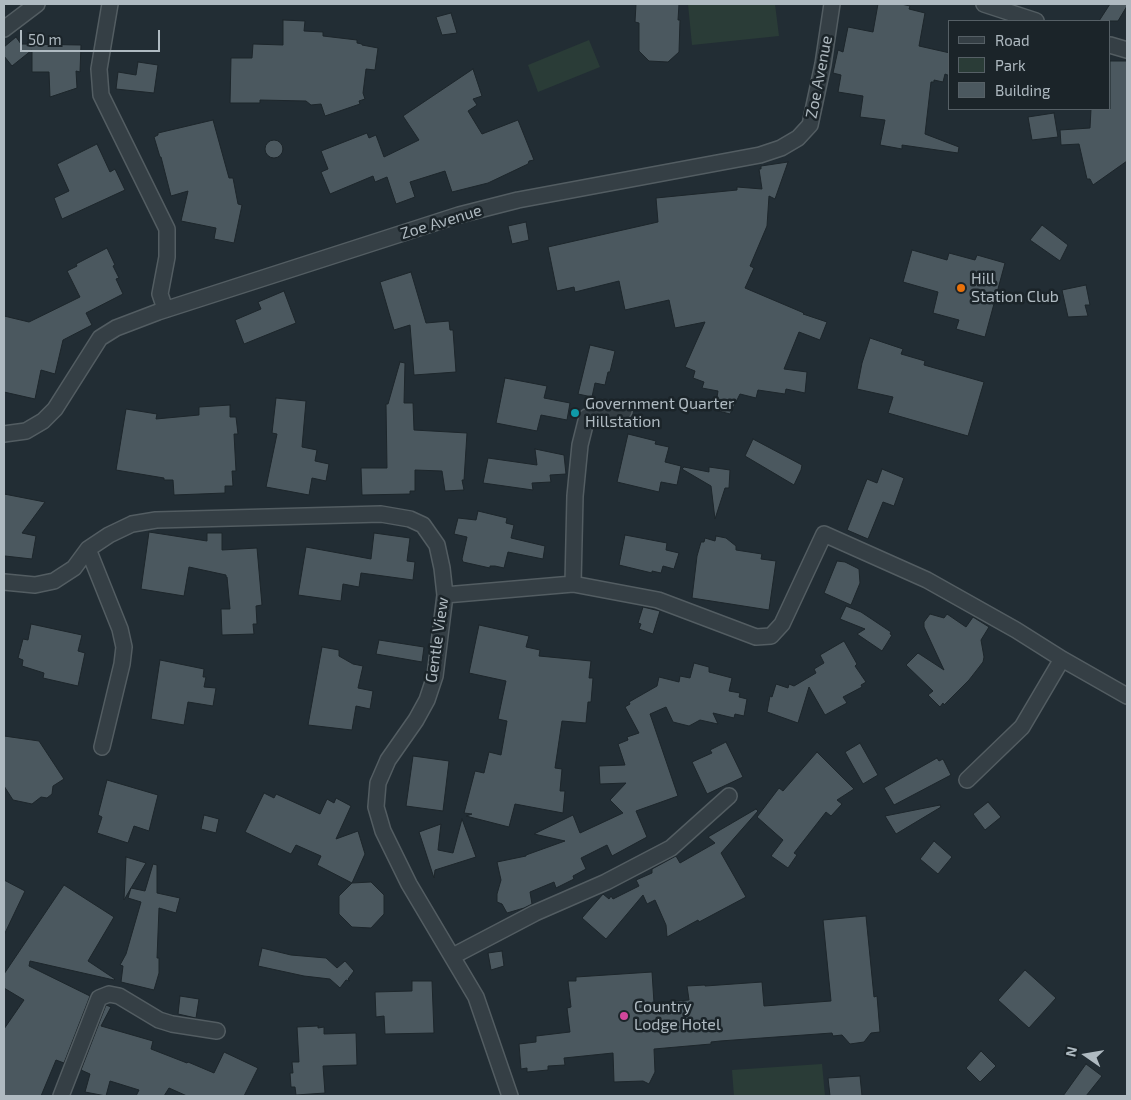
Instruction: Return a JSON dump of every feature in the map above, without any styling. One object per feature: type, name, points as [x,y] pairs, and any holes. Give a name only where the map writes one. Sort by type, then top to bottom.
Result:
[{"type":"street","points":[[4,29],[37,4]]},
{"type":"street","points":[[110,4],[99,68],[101,95],[166,229],[167,257],[160,294],[165,309]]},
{"type":"street","points":[[984,4],[1033,20]]},
{"type":"street","name":"Zoe Avenue","points":[[4,434],[26,431],[43,421],[55,409],[100,338],[116,328],[165,309],[459,215],[518,200],[760,155],[781,148],[798,138],[810,125],[823,64],[831,6]]},
{"type":"street","points":[[1111,45],[1127,50]]},
{"type":"street","points":[[573,584],[575,496],[580,445],[587,417],[624,411]]},
{"type":"street","name":"Gentle View","points":[[4,582],[35,585],[54,581],[74,568],[88,549],[109,535],[132,524],[156,520],[381,514],[399,516],[423,525],[436,545],[442,568],[445,595],[435,676],[416,720],[388,760],[381,775],[378,783],[376,807],[383,831],[409,884],[476,997],[510,1096]]},
{"type":"street","points":[[445,595],[573,584],[658,600],[756,636],[771,636],[782,624],[824,534],[927,580],[1127,696]]},
{"type":"street","points":[[88,549],[120,630],[124,647],[122,664],[102,747]]},
{"type":"street","points":[[967,780],[1022,726],[1062,659]]},
{"type":"street","points":[[453,956],[535,913],[606,882],[671,848],[729,796]]},
{"type":"street","points":[[61,1096],[99,998],[109,994],[119,996],[159,1020],[172,1024],[217,1030]]},
{"type":"green space","points":[[688,4],[775,4],[779,36],[692,45]]},
{"type":"green space","points":[[589,40],[600,67],[538,92],[528,65]]},
{"type":"green space","points":[[822,1064],[825,1096],[734,1096],[732,1070]]},
{"type":"building","points":[[636,4],[679,4],[679,52],[668,62],[649,61],[639,51],[639,23],[635,22]]},
{"type":"building","points":[[878,4],[901,4],[910,6],[909,9],[925,13],[919,46],[948,53],[948,75],[945,74],[943,82],[934,80],[934,82],[931,82],[925,134],[959,147],[958,153],[902,145],[902,149],[880,145],[885,120],[860,117],[863,96],[838,92],[841,75],[833,73],[838,50],[843,52],[848,27],[873,32]]},
{"type":"building","points":[[1110,4],[1127,4],[1118,21],[1100,20]]},
{"type":"building","points":[[451,13],[457,33],[442,35],[436,17]]},
{"type":"building","points":[[283,20],[305,21],[304,31],[323,32],[323,36],[357,40],[357,43],[362,45],[378,48],[375,70],[366,69],[363,93],[365,99],[359,101],[360,104],[325,116],[321,104],[311,105],[306,101],[260,100],[260,103],[230,103],[231,58],[252,58],[253,44],[283,45]]},
{"type":"building","points":[[16,37],[21,44],[81,45],[80,72],[76,71],[77,88],[50,97],[49,72],[32,72],[32,50],[12,66],[4,56],[4,47]]},
{"type":"building","points":[[1111,61],[1127,61],[1127,161],[1093,185],[1090,179],[1087,179],[1079,144],[1061,145],[1060,130],[1090,128],[1091,110],[1111,110]]},
{"type":"building","points":[[138,62],[158,65],[154,93],[116,89],[118,72],[136,75]]},
{"type":"building","points":[[473,69],[482,96],[473,99],[477,105],[468,111],[482,134],[518,120],[534,160],[488,183],[452,192],[445,171],[410,182],[415,197],[396,204],[387,177],[375,182],[373,176],[330,194],[321,172],[328,169],[321,151],[367,133],[369,138],[376,135],[384,157],[419,140],[403,116]]},
{"type":"building","points":[[1054,113],[1058,137],[1032,140],[1028,117]]},
{"type":"building","points":[[213,120],[229,178],[233,178],[238,204],[242,205],[234,243],[214,239],[216,228],[181,221],[188,191],[171,196],[154,137],[158,133]]},
{"type":"building","points":[[274,140],[280,143],[283,149],[280,155],[274,158],[268,155],[265,149],[268,143]]},
{"type":"building","points":[[97,144],[110,172],[115,169],[125,190],[62,219],[54,198],[69,191],[57,164]]},
{"type":"building","points":[[788,162],[775,199],[769,196],[767,226],[750,266],[754,268],[745,288],[803,314],[827,322],[820,340],[799,332],[784,369],[807,372],[805,393],[786,389],[785,394],[758,390],[756,398],[740,394],[730,414],[715,410],[718,391],[702,388],[704,382],[693,378],[695,371],[685,367],[705,322],[675,328],[669,300],[625,310],[619,281],[575,292],[574,287],[557,291],[548,247],[658,222],[656,198],[737,190],[737,187],[762,189],[759,169],[761,169],[761,166]]},
{"type":"building","points":[[526,222],[529,240],[512,244],[508,226]]},
{"type":"building","points":[[1042,225],[1068,245],[1060,261],[1030,240]]},
{"type":"building","points":[[107,248],[115,265],[113,266],[119,278],[116,279],[123,294],[86,313],[92,325],[63,340],[55,374],[41,370],[35,399],[4,392],[4,316],[29,322],[80,297],[67,271],[77,266],[76,264]]},
{"type":"building","points":[[912,250],[947,260],[949,253],[975,260],[977,255],[1005,263],[985,337],[956,329],[959,320],[933,313],[938,292],[903,282]]},
{"type":"building","points":[[411,272],[426,323],[449,321],[450,330],[453,330],[456,372],[414,375],[410,325],[394,330],[380,282]]},
{"type":"building","points":[[1086,285],[1090,305],[1085,305],[1088,316],[1068,317],[1062,290]]},
{"type":"building","points":[[284,291],[296,323],[244,344],[235,320],[261,309],[258,302]]},
{"type":"building","points":[[870,338],[903,349],[901,354],[925,361],[924,365],[984,382],[968,436],[888,413],[893,397],[857,389],[862,363]]},
{"type":"building","points":[[590,345],[615,351],[605,385],[595,383],[592,397],[578,394]]},
{"type":"building","points":[[400,362],[405,363],[404,403],[413,403],[414,430],[467,433],[464,480],[462,480],[464,490],[445,491],[442,471],[415,470],[415,491],[410,491],[410,494],[362,495],[361,468],[387,468],[386,404],[388,404]]},
{"type":"building","points":[[505,378],[547,386],[544,398],[570,403],[567,420],[541,415],[537,431],[496,423]]},
{"type":"building","points":[[276,398],[306,401],[302,447],[317,450],[315,461],[329,464],[326,481],[312,478],[309,495],[266,487],[277,434],[272,433]]},
{"type":"building","points":[[230,405],[230,417],[236,417],[238,434],[234,434],[236,471],[232,471],[233,486],[225,486],[225,493],[174,495],[173,480],[164,480],[164,478],[116,470],[126,409],[157,414],[156,419],[199,415],[199,407]]},
{"type":"building","points":[[628,434],[656,441],[655,444],[669,447],[665,462],[681,466],[677,485],[661,482],[659,492],[617,482]]},
{"type":"building","points":[[753,439],[802,465],[794,485],[745,456]]},
{"type":"building","points":[[535,449],[564,455],[566,474],[550,475],[551,482],[532,483],[533,490],[483,483],[488,458],[537,465]]},
{"type":"building","points":[[684,467],[709,472],[709,467],[730,470],[729,488],[725,488],[715,519],[711,486],[682,469]]},
{"type":"building","points":[[882,469],[904,478],[894,506],[883,502],[868,539],[847,530],[867,479],[877,483]]},
{"type":"building","points":[[4,494],[45,502],[22,533],[36,536],[32,559],[5,556],[4,558]]},
{"type":"building","points":[[478,511],[507,518],[506,523],[514,525],[511,538],[545,546],[543,559],[508,552],[504,568],[490,566],[490,568],[463,562],[467,537],[454,534],[458,518],[476,520]]},
{"type":"building","points":[[149,532],[207,541],[207,533],[222,533],[222,550],[257,548],[262,605],[256,606],[257,624],[253,624],[254,634],[222,635],[221,609],[230,609],[226,575],[189,567],[184,596],[141,589]]},
{"type":"building","points":[[374,533],[410,538],[407,561],[415,562],[413,580],[361,573],[359,587],[343,584],[341,601],[298,595],[306,547],[371,559]]},
{"type":"building","points":[[625,535],[667,543],[666,550],[679,553],[674,569],[663,566],[661,573],[652,571],[652,573],[619,565]]},
{"type":"building","points":[[716,536],[726,538],[736,546],[736,550],[762,554],[761,559],[776,561],[769,610],[692,598],[697,556],[701,542],[704,542],[705,538],[715,541]]},
{"type":"building","points":[[837,561],[845,562],[859,569],[860,583],[851,605],[824,593]]},
{"type":"building","points":[[846,606],[861,612],[891,632],[890,634],[892,635],[882,651],[857,634],[865,629],[840,619]]},
{"type":"building","points":[[643,607],[660,611],[653,634],[639,629],[641,624],[638,623]]},
{"type":"building","points":[[930,614],[944,618],[947,614],[966,627],[973,617],[989,627],[981,640],[983,662],[969,680],[940,707],[928,695],[933,691],[906,665],[918,653],[944,670],[924,627],[924,622]]},
{"type":"building","points":[[31,624],[82,635],[78,651],[85,653],[78,686],[43,678],[44,673],[22,666],[23,660],[18,658],[23,639],[28,640]]},
{"type":"building","points":[[479,625],[529,636],[526,647],[540,650],[539,656],[591,661],[589,678],[593,678],[591,702],[588,702],[586,723],[562,721],[555,768],[562,769],[560,791],[565,791],[563,813],[515,804],[509,827],[466,816],[472,814],[464,813],[475,771],[484,773],[489,752],[501,755],[507,721],[498,719],[506,681],[469,673]]},
{"type":"building","points":[[379,640],[424,647],[422,662],[376,654]]},
{"type":"building","points":[[844,641],[857,664],[855,666],[866,682],[861,685],[862,687],[843,697],[847,703],[825,715],[809,687],[798,723],[767,712],[770,696],[772,697],[776,684],[788,688],[789,684],[794,686],[816,673],[814,669],[824,663],[820,655]]},
{"type":"building","points":[[322,647],[339,650],[339,656],[353,664],[363,666],[358,688],[373,691],[370,709],[356,706],[352,730],[308,725]]},
{"type":"building","points":[[160,660],[204,669],[203,677],[206,677],[204,687],[216,688],[213,706],[188,702],[184,725],[151,719]]},
{"type":"building","points":[[694,663],[709,667],[709,672],[732,678],[729,691],[740,693],[739,697],[747,699],[744,716],[735,714],[734,718],[713,713],[718,724],[700,720],[689,726],[673,722],[666,707],[650,714],[678,796],[636,811],[647,837],[612,856],[607,845],[581,858],[586,869],[573,876],[574,879],[556,888],[554,882],[530,892],[532,904],[507,913],[502,904],[497,902],[501,880],[497,862],[526,856],[565,841],[534,834],[573,815],[580,833],[623,813],[610,800],[626,783],[600,784],[599,766],[625,765],[618,744],[628,740],[627,737],[639,733],[625,707],[630,704],[629,702],[657,686],[659,677],[679,682],[680,676],[690,678]]},
{"type":"building","points":[[4,736],[39,741],[64,779],[53,786],[52,794],[47,798],[41,797],[32,804],[13,800],[4,786]]},
{"type":"building","points":[[726,742],[743,777],[707,794],[692,762],[712,753],[710,750]]},
{"type":"building","points":[[860,743],[878,775],[863,784],[845,752]]},
{"type":"building","points":[[817,752],[854,789],[837,800],[842,804],[831,816],[826,812],[794,853],[797,855],[788,868],[771,856],[783,840],[757,817],[779,788],[783,791]]},
{"type":"building","points":[[413,756],[449,761],[443,811],[406,806]]},
{"type":"building","points":[[937,758],[939,761],[943,759],[951,775],[894,805],[884,788]]},
{"type":"building","points":[[107,780],[158,795],[149,831],[134,826],[128,843],[97,833],[102,817],[98,815]]},
{"type":"building","points":[[264,793],[274,798],[276,794],[320,814],[327,799],[334,803],[336,798],[351,806],[336,839],[358,831],[365,854],[352,883],[317,865],[321,856],[296,845],[291,854],[245,832]]},
{"type":"building","points":[[988,802],[1001,817],[985,830],[973,814]]},
{"type":"building","points":[[940,805],[941,807],[896,834],[885,816]]},
{"type":"building","points":[[756,809],[758,811],[721,853],[746,897],[667,937],[666,925],[655,900],[647,904],[643,895],[606,939],[582,918],[603,894],[609,899],[611,896],[613,899],[639,886],[636,880],[652,873],[652,869],[676,856],[680,863],[715,843],[708,837]]},
{"type":"building","points":[[204,815],[219,819],[216,833],[201,829]]},
{"type":"building","points":[[462,819],[476,857],[435,870],[434,878],[419,832],[441,824],[438,850],[453,853]]},
{"type":"building","points":[[934,841],[952,857],[938,874],[920,859]]},
{"type":"building","points":[[126,857],[146,863],[124,900]]},
{"type":"building","points":[[153,864],[157,865],[157,893],[180,898],[176,913],[159,908],[157,958],[159,958],[159,973],[154,990],[121,982],[123,966],[120,965],[126,954],[141,902],[128,898],[131,888],[145,891]]},
{"type":"building","points":[[4,880],[25,891],[4,935]]},
{"type":"building","points":[[371,882],[384,895],[384,914],[371,928],[352,927],[339,914],[339,896],[352,883]]},
{"type":"building","points":[[64,885],[114,917],[88,961],[115,979],[30,961],[29,966],[90,996],[64,1063],[56,1060],[41,1096],[4,1096],[4,1029],[24,1000],[4,988],[4,974]]},
{"type":"building","points":[[866,916],[874,997],[877,996],[880,1032],[871,1033],[864,1042],[850,1044],[842,1035],[833,1036],[832,1033],[720,1041],[711,1042],[711,1044],[654,1049],[655,1072],[649,1084],[643,1081],[614,1082],[613,1053],[564,1058],[565,1065],[548,1066],[548,1070],[527,1072],[527,1068],[521,1069],[519,1044],[536,1042],[536,1036],[570,1032],[567,1008],[571,1007],[568,981],[576,981],[576,977],[652,972],[654,1003],[689,1000],[687,986],[762,982],[764,1006],[831,1001],[823,920]]},
{"type":"building","points":[[262,948],[291,955],[326,958],[337,968],[345,961],[354,971],[348,979],[350,981],[346,980],[340,988],[330,979],[304,976],[258,966]]},
{"type":"building","points":[[502,951],[504,966],[491,970],[488,953]]},
{"type":"building","points":[[1025,970],[1056,998],[1029,1028],[998,1000]]},
{"type":"building","points":[[412,981],[432,981],[434,1033],[385,1034],[384,1016],[376,1017],[375,992],[412,991]]},
{"type":"building","points":[[180,996],[199,999],[196,1018],[178,1014]]},
{"type":"building","points":[[106,1005],[111,1007],[101,1026],[153,1041],[151,1049],[214,1073],[224,1052],[258,1068],[244,1096],[187,1096],[169,1088],[164,1096],[136,1096],[139,1090],[110,1081],[106,1096],[85,1092],[90,1074],[81,1070]]},
{"type":"building","points":[[318,1026],[318,1028],[324,1027],[324,1034],[356,1033],[357,1065],[323,1066],[325,1093],[296,1095],[295,1087],[291,1087],[290,1073],[293,1073],[292,1062],[299,1062],[297,1027]]},
{"type":"building","points":[[981,1051],[996,1066],[980,1082],[966,1068]]},
{"type":"building","points":[[1086,1064],[1102,1076],[1086,1096],[1063,1096]]},
{"type":"building","points":[[860,1076],[862,1096],[830,1096],[828,1078]]},
{"type":"place","name":"Hill Station Club","points":[[961,288]]},
{"type":"place","name":"Government Quarter Hillstation","points":[[575,413]]},
{"type":"place","name":"Country Lodge Hotel","points":[[624,1016]]}]
